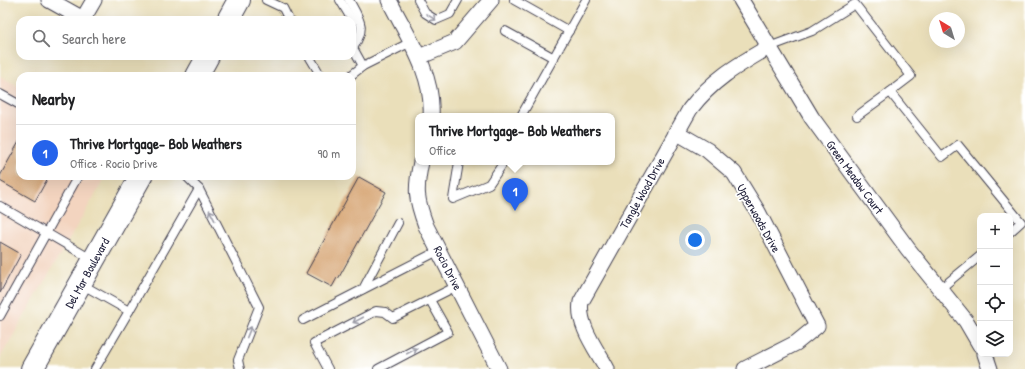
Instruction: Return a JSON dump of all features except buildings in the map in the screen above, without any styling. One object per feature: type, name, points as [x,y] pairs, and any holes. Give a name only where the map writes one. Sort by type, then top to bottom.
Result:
[{"type":"main road","points":[[230,16],[239,0]]},
{"type":"main road","points":[[199,72],[206,60]]},
{"type":"main road","name":"Del Mar Boulevard","points":[[32,369],[139,180]]},
{"type":"street","points":[[49,0],[78,16]]},
{"type":"street","points":[[85,16],[94,0]]},
{"type":"street","points":[[389,0],[419,57],[430,90],[431,113]]},
{"type":"street","points":[[419,57],[455,42],[490,0]]},
{"type":"street","name":"Green Meadow Court","points":[[741,0],[812,118],[903,243],[966,321],[977,340]]},
{"type":"street","name":"Tangle Wood Drive","points":[[607,369],[582,322],[580,311],[581,302],[690,109],[709,87],[732,68],[769,47]]},
{"type":"street","name":"Upperwoods Drive","points":[[676,132],[707,150],[734,174],[758,212],[817,326],[796,343],[745,369]]},
{"type":"street","name":"Rocio Drive","points":[[421,165],[416,193],[419,208],[426,226],[499,369]]},
{"type":"street","points":[[986,357],[990,369]]},
{"type":"lane","points":[[266,0],[283,8],[287,16]]},
{"type":"lane","points":[[283,8],[287,0]]},
{"type":"lane","points":[[340,0],[350,16]]},
{"type":"lane","points":[[349,0],[360,21],[361,36],[356,44]]},
{"type":"lane","points":[[418,0],[424,13],[436,20],[450,14],[458,0]]},
{"type":"lane","points":[[514,0],[569,31]]},
{"type":"lane","points":[[523,113],[586,0]]},
{"type":"lane","points":[[769,47],[812,31],[855,4],[911,76],[857,116]]},
{"type":"lane","points":[[505,31],[554,58]]},
{"type":"lane","points":[[355,72],[363,66],[411,42]]},
{"type":"lane","points":[[356,53],[363,66]]},
{"type":"lane","points":[[312,60],[318,72]]},
{"type":"lane","points":[[890,92],[942,157],[958,145],[1021,222],[1013,229]]},
{"type":"lane","points":[[0,94],[16,103]]},
{"type":"lane","points":[[459,165],[453,199],[489,184],[502,165]]},
{"type":"lane","points":[[0,316],[76,180]]},
{"type":"lane","points":[[190,180],[199,189],[259,307],[238,360],[240,369]]},
{"type":"lane","points":[[95,369],[199,189]]},
{"type":"lane","points":[[0,206],[94,261]]},
{"type":"lane","points":[[363,289],[398,223]]},
{"type":"lane","points":[[303,320],[438,250]]},
{"type":"lane","points":[[940,289],[977,258]]},
{"type":"lane","points":[[81,284],[129,311]]},
{"type":"lane","points":[[328,369],[314,343],[376,311],[385,312],[393,318],[457,286]]},
{"type":"lane","points":[[378,369],[448,332],[430,300]]},
{"type":"shaded area","points":[[0,76],[16,85],[16,180],[104,180],[0,358]]},
{"type":"place","name":"Thrive Mortgage- Bob Weathers","points":[[515,211]]}]
